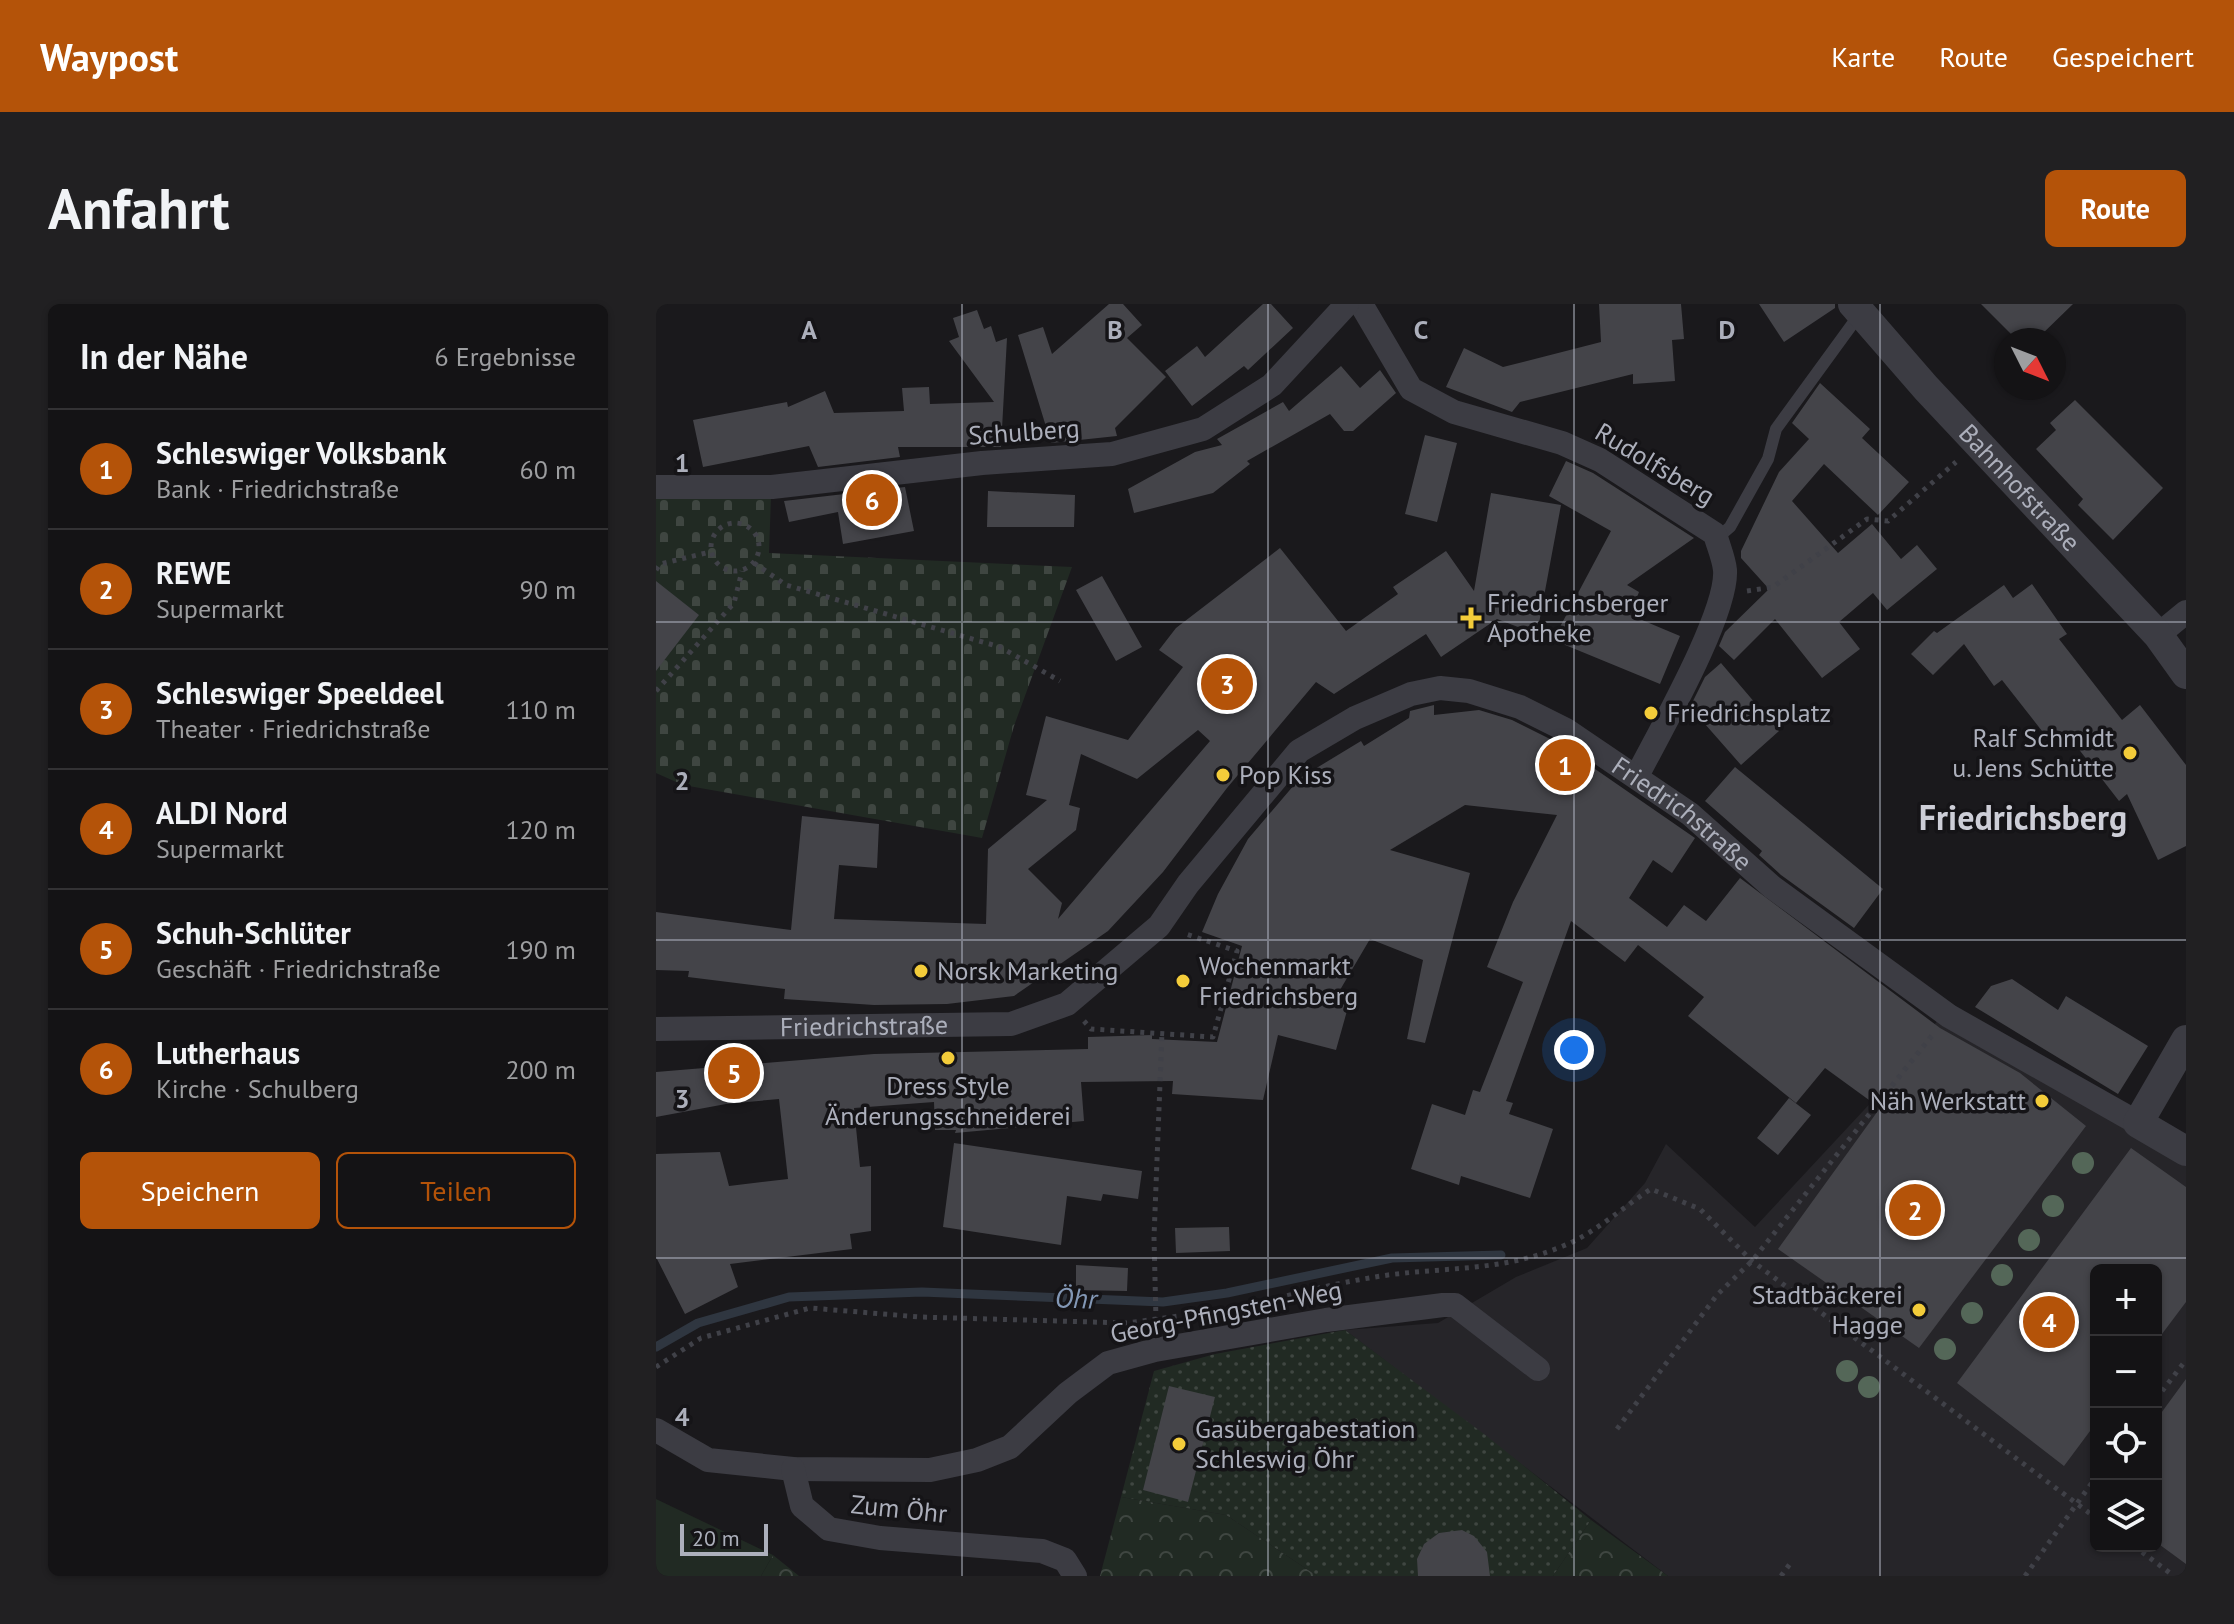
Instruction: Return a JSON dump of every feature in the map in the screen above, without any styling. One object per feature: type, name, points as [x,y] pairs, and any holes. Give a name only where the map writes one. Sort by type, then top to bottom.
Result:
[{"type":"street","name":"Schulberg","points":[[656,487],[772,487],[967,464],[1112,454],[1203,429],[1272,385],[1347,304]]},
{"type":"street","name":"Rudolfsberg","points":[[1361,304],[1411,389],[1454,412],[1562,443],[1600,460],[1678,507],[1715,534],[1725,569],[1722,595],[1676,701],[1637,776]]},
{"type":"street","name":"Bahnhofstraße","points":[[1856,309],[2158,635],[2186,674]]},
{"type":"street","points":[[2158,635],[2186,612]]},
{"type":"street","name":"Friedrichstraße","points":[[656,1029],[1011,1024],[1067,1004],[1159,926],[1188,884],[1299,751],[1355,718],[1411,694],[1440,688],[1469,691],[1520,707],[1566,730],[1690,814],[1772,887],[1949,1016],[2186,1151]]},
{"type":"street","points":[[2138,1123],[2186,1040]]},
{"type":"street","name":"Georg-Pfingsten-Weg","points":[[793,1469],[930,1470],[977,1460],[1010,1447],[1068,1393],[1108,1363],[1155,1350],[1393,1308],[1455,1305],[1538,1369]]},
{"type":"street","points":[[656,1430],[708,1460],[793,1469]]},
{"type":"street","name":"Zum Öhr","points":[[793,1469],[802,1506],[829,1529],[880,1538],[1042,1551],[1065,1560],[1075,1576]]},
{"type":"lane","points":[[1716,539],[1730,527],[1768,459],[1776,429],[1856,309]]},
{"type":"path","points":[[1722,595],[1773,587],[1867,519],[1888,521],[1978,443]]},
{"type":"path","points":[[729,522],[748,526],[759,541],[754,563],[742,571],[727,570],[717,565],[710,552],[717,529],[729,522]]},
{"type":"path","points":[[656,570],[660,564],[710,552]]},
{"type":"path","points":[[754,563],[786,585],[1000,647],[1060,681]]},
{"type":"path","points":[[656,691],[734,603],[742,571]]},
{"type":"path","points":[[1067,1004],[1091,1029],[1162,1031],[1213,1037],[1237,951],[1159,926]]},
{"type":"path","name":"Georg-Pfingsten-Weg","points":[[1157,1308],[1154,1285],[1162,1031]]},
{"type":"path","points":[[1617,1429],[1717,1295],[1752,1261],[1920,1049]]},
{"type":"path","points":[[1256,1304],[1312,1288],[1391,1275],[1462,1271],[1526,1260],[1567,1245],[1651,1189],[1700,1209],[1752,1261],[2090,1514]]},
{"type":"path","points":[[656,1367],[701,1338],[810,1308],[920,1317],[1127,1323],[1185,1316]]},
{"type":"path","points":[[2162,1391],[2186,1360]]},
{"type":"path","points":[[2025,1576],[2094,1480]]},
{"type":"path","points":[[2142,1552],[2174,1576]]},
{"type":"path","points":[[1781,1576],[1792,1561]]},
{"type":"shaded area","points":[[1941,1016],[2186,1166],[2186,1576],[1668,1576],[1345,1330],[1438,1323],[1516,1277],[1587,1248],[1645,1183],[1666,1144],[1755,1227],[1891,1081]]},
{"type":"green space","points":[[656,495],[771,496],[769,553],[1072,567],[1014,726],[982,838],[683,785],[656,773]]},
{"type":"green space","points":[[1345,1330],[1488,1437],[1591,1520],[1553,1576],[1317,1576],[1226,1515],[1121,1497],[1154,1371],[1215,1354]]},
{"type":"green space","points":[[1121,1497],[1226,1515],[1317,1576],[1100,1576]]},
{"type":"green space","points":[[656,1499],[773,1555],[761,1576],[656,1576]]},
{"type":"green space","points":[[1591,1520],[1668,1576],[1553,1576]]},
{"type":"green space","points":[[773,1555],[799,1576],[761,1576]]},
{"type":"building","points":[[1109,304],[1123,304],[1142,325],[1127,338],[1166,377],[1115,428],[1117,436],[1051,443],[1018,335],[1043,327],[1052,354]]},
{"type":"building","points":[[1263,304],[1271,304],[1293,328],[1248,370],[1244,366],[1192,406],[1165,371],[1197,346],[1205,357]]},
{"type":"building","points":[[1599,304],[1681,304],[1684,339],[1672,340],[1675,381],[1633,384],[1633,374],[1520,402],[1512,412],[1446,387],[1464,348],[1503,367],[1601,342]]},
{"type":"building","points":[[1759,304],[1835,304],[1835,308],[1784,342]]},
{"type":"building","points":[[1981,304],[2073,304],[2048,328],[2005,328]]},
{"type":"building","points":[[977,310],[984,329],[991,326],[996,342],[1007,338],[1001,447],[898,447],[900,457],[818,467],[809,446],[703,467],[693,420],[787,402],[788,407],[825,391],[834,413],[904,411],[902,388],[929,387],[930,404],[994,402],[949,341],[959,337],[953,318]]},
{"type":"building","points":[[1341,366],[1360,388],[1380,370],[1396,393],[1353,431],[1344,431],[1330,414],[1247,461],[1250,464],[1213,493],[1134,513],[1128,489],[1195,452],[1222,445],[1217,439],[1283,402],[1289,411]]},
{"type":"building","points":[[1820,383],[1870,429],[1862,438],[1909,482],[1878,515],[1824,464],[1792,501],[1838,553],[1872,524],[1901,559],[1917,545],[1937,569],[1887,610],[1873,593],[1839,622],[1860,649],[1822,678],[1775,619],[1734,660],[1719,646],[1725,632],[1769,589],[1741,558],[1741,551],[1779,472],[1809,439],[1792,423]]},
{"type":"building","points":[[2075,400],[2163,488],[2113,540],[2078,505],[2083,499],[2036,449],[2056,430],[2050,423]]},
{"type":"building","points":[[1425,435],[1457,443],[1437,522],[1405,514]]},
{"type":"building","points":[[1566,461],[1593,473],[1694,538],[1627,585],[1639,592],[1630,615],[1680,636],[1660,684],[1553,640],[1611,531],[1549,496]]},
{"type":"building","points":[[905,487],[914,531],[843,544],[838,512],[789,522],[784,501]]},
{"type":"building","points":[[988,491],[1075,495],[1074,527],[987,527]]},
{"type":"building","points":[[1491,493],[1561,505],[1537,634],[1497,619],[1441,657],[1426,634],[1334,694],[1316,682],[1227,788],[1163,872],[1108,931],[1014,996],[947,1004],[874,1005],[784,999],[785,989],[688,977],[689,971],[656,970],[656,912],[791,930],[802,816],[879,824],[877,868],[839,865],[834,919],[986,924],[988,849],[1047,800],[1026,795],[1046,716],[1128,740],[1183,667],[1159,650],[1176,628],[1280,548],[1346,631],[1398,594],[1393,587],[1446,551],[1474,591]],"holes":[[[1198,730],[1210,741],[1058,919],[1062,903],[1028,869],[1076,830],[1080,808],[1069,805],[1081,754],[1137,779]]]},
{"type":"building","points":[[1102,576],[1142,647],[1116,661],[1076,590]]},
{"type":"building","points":[[656,581],[699,615],[656,671]]},
{"type":"building","points":[[2032,584],[2067,634],[2059,639],[2122,720],[2140,705],[2186,765],[2186,846],[2158,860],[2127,794],[2119,801],[2067,734],[2053,745],[2002,680],[1994,686],[1964,644],[1933,675],[1911,654],[1934,631],[1937,633],[2004,585],[2013,598]]},
{"type":"building","points":[[1721,663],[1779,731],[1741,765],[1690,707],[1705,677]]},
{"type":"building","points":[[1434,705],[1434,715],[1479,710],[1512,720],[1556,742],[1695,838],[1672,873],[1653,860],[1629,898],[1667,927],[1684,905],[1706,921],[1740,878],[1940,1028],[2020,1073],[2086,1126],[1919,1348],[1778,1249],[1880,1108],[1825,1068],[1796,1103],[1688,1016],[1704,997],[1638,945],[1625,962],[1571,921],[1506,1101],[1513,1103],[1509,1114],[1553,1129],[1530,1198],[1461,1176],[1459,1185],[1411,1169],[1432,1104],[1465,1115],[1473,1090],[1480,1092],[1523,982],[1487,967],[1513,902],[1557,815],[1465,805],[1390,850],[1470,873],[1425,1043],[1407,1039],[1423,960],[1370,939],[1340,990],[1352,993],[1336,1050],[1278,1035],[1263,1100],[1172,1094],[1173,1081],[1081,1082],[1084,1121],[955,1133],[956,1130],[935,1130],[934,1102],[854,1108],[860,1167],[871,1166],[871,1231],[850,1234],[852,1249],[730,1264],[738,1287],[685,1314],[656,1257],[656,1154],[720,1152],[729,1186],[788,1179],[779,1099],[726,1104],[656,1117],[656,1072],[874,1054],[1088,1049],[1088,1037],[1152,1035],[1152,1039],[1217,1042],[1242,946],[1202,932],[1218,894],[1248,839],[1300,778],[1361,741],[1364,746],[1409,718],[1410,711]]},
{"type":"building","points":[[1735,767],[1883,889],[1854,928],[1781,875],[1759,855],[1762,851],[1705,801]]},
{"type":"building","points":[[2012,979],[2058,1010],[2066,996],[2148,1046],[2118,1094],[1975,1007],[1991,986]]},
{"type":"building","points":[[1789,1098],[1811,1115],[1778,1155],[1757,1138]]},
{"type":"building","points":[[954,1143],[1142,1171],[1138,1199],[1103,1194],[1101,1201],[1067,1196],[1061,1245],[943,1227]]},
{"type":"building","points":[[2131,1148],[2186,1187],[2186,1302],[2162,1334],[2162,1264],[2090,1264],[2090,1431],[2064,1466],[1957,1383]]},
{"type":"building","points":[[1229,1227],[1230,1251],[1176,1253],[1175,1228]]},
{"type":"building","points":[[1076,1265],[1128,1268],[1127,1291],[1076,1290]]},
{"type":"building","points":[[2186,1379],[2186,1564],[2162,1546],[2162,1412]]},
{"type":"building","name":"Gasübergabestation Schleswig Öhr","points":[[1169,1386],[1215,1397],[1188,1502],[1143,1490]]},
{"type":"building","points":[[1462,1530],[1474,1536],[1487,1552],[1490,1576],[1418,1576],[1417,1559],[1424,1544],[1439,1533]]},
{"type":"waterway","name":"Öhr","points":[[656,1347],[698,1323],[789,1297],[922,1292],[1163,1302],[1227,1293],[1392,1258],[1501,1255]]},
{"type":"place","name":"Lutherhaus","points":[[872,500]]},
{"type":"place","name":"Friedrichsberger Apotheke","points":[[1471,618]]},
{"type":"place","name":"Schleswiger Speeldeel","points":[[1227,684]]},
{"type":"place","name":"Friedrichsplatz","points":[[1651,713]]},
{"type":"place","name":"Ralf Schmidt u. Jens Schütte","points":[[2130,753]]},
{"type":"place","name":"Schleswiger Volksbank","points":[[1565,765]]},
{"type":"place","name":"Pop Kiss","points":[[1223,775]]},
{"type":"place","name":"Norsk Marketing","points":[[921,971]]},
{"type":"place","name":"Wochenmarkt Friedrichsberg","points":[[1183,981]]},
{"type":"place","name":"Dress Style Änderungsschneiderei","points":[[948,1058]]},
{"type":"place","name":"Schuh-Schlüter","points":[[734,1073]]},
{"type":"place","name":"Näh Werkstatt","points":[[2042,1101]]},
{"type":"place","name":"REWE","points":[[1915,1210]]},
{"type":"place","name":"Stadtbäckerei Hagge","points":[[1919,1310]]},
{"type":"place","name":"ALDI Nord","points":[[2049,1322]]},
{"type":"place","name":"Gasübergabestation Schleswig Öhr","points":[[1179,1444]]},
{"type":"district","name":"Friedrichsberg","points":[[2023,818]]}]
